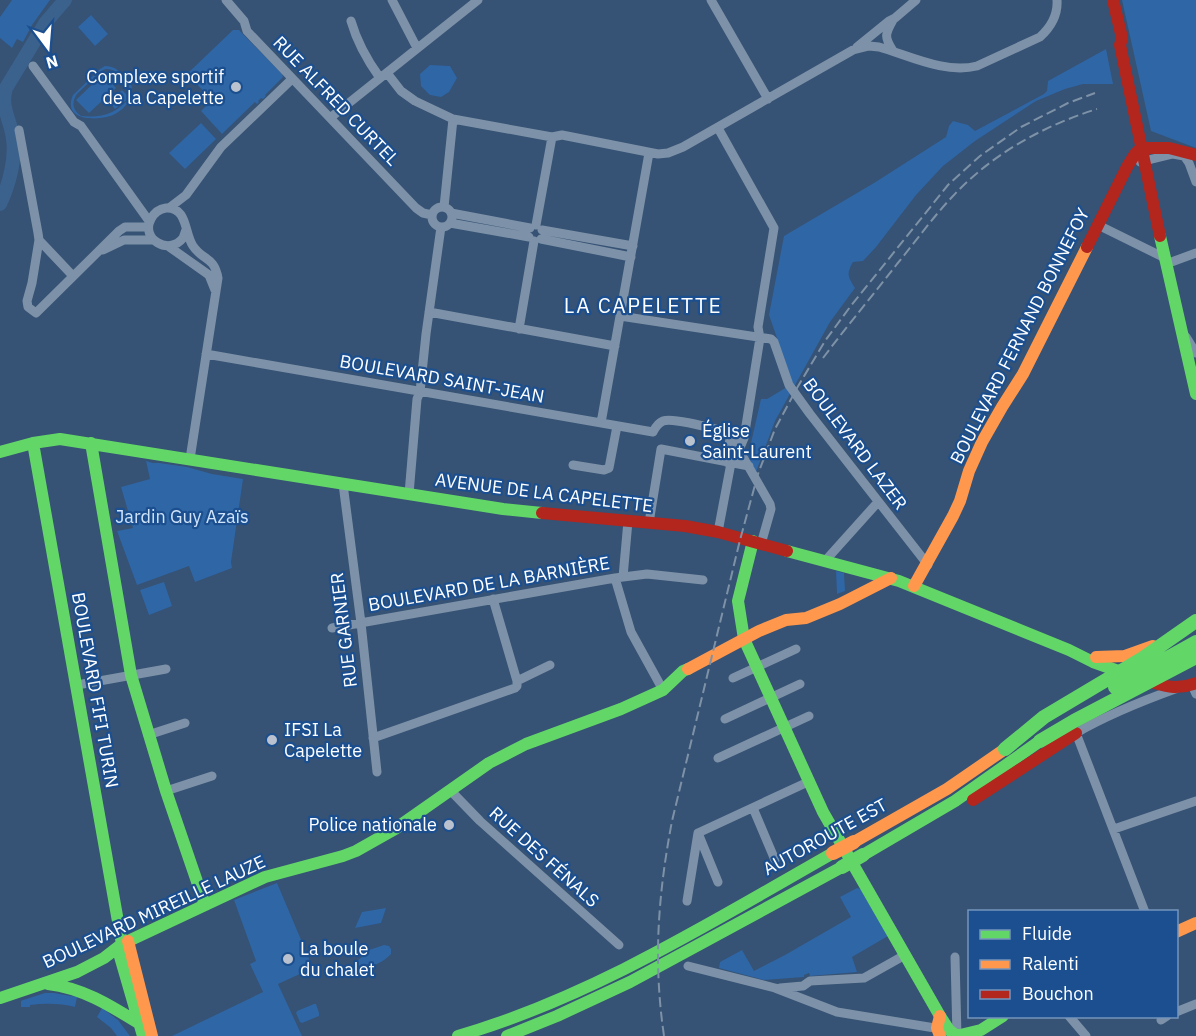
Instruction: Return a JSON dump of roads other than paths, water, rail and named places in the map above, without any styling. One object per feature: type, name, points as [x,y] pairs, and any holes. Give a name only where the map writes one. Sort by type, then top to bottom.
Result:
[{"type":"main road","points":[[1104,0],[1115,40],[1120,45]]},
{"type":"main road","points":[[1113,0],[1122,38],[1120,45],[1142,155],[1180,329],[1194,368],[1196,394]]},
{"type":"main road","points":[[1142,155],[1169,147],[1192,157]]},
{"type":"main road","name":"BOULEVARD FERNAND BONNEFOY","points":[[914,586],[958,505],[970,466],[999,411],[1023,374],[1127,167],[1135,154],[1142,155]]},
{"type":"main road","name":"AVENUE DE LA CAPELETTE","points":[[0,452],[33,443],[60,439],[503,509],[685,526],[718,532],[891,578],[1069,650],[1118,663]]},
{"type":"main road","name":"BOULEVARD FIFI TURIN","points":[[33,443],[125,942]]},
{"type":"main road","points":[[91,443],[130,675],[205,905]]},
{"type":"main road","points":[[757,543],[738,600],[744,639],[823,812],[905,955],[953,1031],[981,1030],[1001,1018]]},
{"type":"main road","name":"BOULEVARD MIREILLE LAUZE","points":[[0,998],[77,972],[104,958],[125,942],[274,874],[356,851],[394,829],[489,763],[526,744],[621,709],[663,690],[683,671],[759,631],[786,620],[806,618],[840,604],[891,578]]},
{"type":"main road","points":[[1143,658],[1196,622]]},
{"type":"main road","points":[[1118,663],[1196,622]]},
{"type":"main road","points":[[1005,748],[1044,717],[1196,629]]},
{"type":"main road","name":"AUTOROUTE EST","points":[[507,1036],[591,1002],[632,982],[842,867],[955,801],[989,769],[1005,748],[1072,708],[1196,642]]},
{"type":"main road","name":"AVENUE DE LA CAPELETTE","points":[[1069,650],[1118,663],[1164,688],[1175,689]]},
{"type":"main road","name":"AUTOROUTE EST","points":[[458,1036],[535,1009],[623,969],[947,789],[989,769],[1196,657]]},
{"type":"main road","points":[[1040,741],[1196,667]]},
{"type":"main road","points":[[1175,689],[1195,688]]},
{"type":"main road","points":[[899,834],[940,820],[1076,733]]},
{"type":"main road","points":[[1178,931],[1196,923]]},
{"type":"main road","points":[[125,942],[119,953],[139,1032]]},
{"type":"main road","points":[[125,942],[150,1036]]},
{"type":"main road","points":[[44,983],[58,984],[90,994],[116,1010],[139,1032],[150,1036]]},
{"type":"street","name":"RUE ALFRED CURTEL","points":[[226,0],[244,21],[247,32],[292,79],[416,208],[432,215]]},
{"type":"street","points":[[392,0],[417,48]]},
{"type":"street","points":[[330,118],[478,0]]},
{"type":"street","points":[[711,0],[768,99]]},
{"type":"street","points":[[351,21],[356,39],[369,64],[415,101],[453,118],[552,137],[562,135],[658,154],[675,151],[853,50],[916,0]]},
{"type":"street","points":[[853,50],[869,46],[879,47],[944,67],[969,68],[1040,37],[1047,31],[1056,15],[1057,0]]},
{"type":"street","points":[[894,51],[887,42],[886,31],[895,18]]},
{"type":"street","points":[[33,66],[74,122],[81,126],[136,203],[149,224],[153,240]]},
{"type":"street","points":[[149,224],[152,216],[158,211],[169,208],[186,195],[221,147],[292,79]]},
{"type":"street","points":[[409,494],[417,399],[420,392],[429,312],[447,218],[453,118]]},
{"type":"street","points":[[718,128],[774,228],[758,327],[760,338],[744,438],[739,450]]},
{"type":"street","points":[[20,130],[39,240],[27,301],[28,307],[36,313],[119,231],[125,227],[149,224]]},
{"type":"street","points":[[519,329],[552,137]]},
{"type":"street","points":[[601,423],[649,153]]},
{"type":"street","points":[[1192,157],[1196,182]]},
{"type":"street","points":[[186,195],[183,217],[186,230],[193,247],[215,266],[218,278],[190,459]]},
{"type":"street","points":[[136,203],[158,211]]},
{"type":"street","points":[[169,208],[177,211],[183,217]]},
{"type":"street","points":[[447,218],[437,208],[432,215],[434,224],[447,218],[631,251]]},
{"type":"street","points":[[1098,225],[1166,261],[1196,253]]},
{"type":"street","points":[[136,239],[137,226]]},
{"type":"street","points":[[93,255],[124,240],[153,240],[163,246],[176,244],[183,238],[186,230]]},
{"type":"street","points":[[39,240],[73,276]]},
{"type":"street","points":[[168,246],[209,275],[216,290]]},
{"type":"street","points":[[197,267],[215,266]]},
{"type":"street","points":[[429,312],[615,346]]},
{"type":"street","points":[[620,316],[760,338]]},
{"type":"street","name":"BOULEVARD LAZER","points":[[760,338],[771,339],[774,342],[789,384],[804,406],[927,565]]},
{"type":"street","name":"BOULEVARD SAINT-JEAN","points":[[206,354],[653,432]]},
{"type":"street","points":[[745,424],[738,432],[731,433],[673,420],[663,421],[653,432],[654,440],[661,448],[749,466]]},
{"type":"street","points":[[573,465],[604,470],[609,468],[616,426]]},
{"type":"street","points":[[731,433],[770,504],[771,509],[757,543]]},
{"type":"street","points":[[718,532],[731,433]]},
{"type":"street","points":[[649,523],[661,448]]},
{"type":"street","name":"RUE GARNIER","points":[[343,484],[377,772]]},
{"type":"street","points":[[825,561],[878,502]]},
{"type":"street","points":[[628,521],[619,578],[631,632],[663,690]]},
{"type":"street","points":[[868,589],[872,573]]},
{"type":"street","name":"BOULEVARD DE LA BARNIÈRE","points":[[332,628],[647,574],[703,580]]},
{"type":"street","points":[[373,738],[517,686],[493,599]]},
{"type":"street","points":[[733,678],[796,649]]},
{"type":"street","points":[[517,681],[550,665]]},
{"type":"street","points":[[77,685],[166,669]]},
{"type":"street","points":[[725,719],[800,684]]},
{"type":"street","points":[[1144,910],[1076,733],[1091,724],[1175,689]]},
{"type":"street","points":[[718,758],[808,716]]},
{"type":"street","points":[[148,735],[185,723]]},
{"type":"street","points":[[166,791],[212,776]]},
{"type":"street","points":[[698,833],[810,781]]},
{"type":"street","name":"RUE DES FÉNALS","points":[[450,790],[480,821],[619,945]]},
{"type":"street","points":[[1114,829],[1196,801]]},
{"type":"street","points":[[753,808],[775,860]]},
{"type":"street","points":[[698,833],[718,882]]},
{"type":"street","points":[[687,901],[698,833]]},
{"type":"street","points":[[775,988],[803,986],[810,981],[864,978],[905,955]]},
{"type":"street","points":[[688,966],[775,988],[837,1012],[953,1031],[955,957]]},
{"type":"street","points":[[803,986],[804,998]]},
{"type":"street","points":[[1178,1011],[1196,1004]]},
{"type":"street","points":[[1070,1018],[1086,1036]]},
{"type":"waterway","points":[[0,204],[9,180],[14,155],[12,132],[4,102],[6,88],[46,22],[65,0]]},
{"type":"railway","points":[[664,1036],[659,981],[659,928],[663,875],[672,821],[740,540],[758,474],[775,429],[825,341],[948,185],[980,156],[1021,127],[1068,103],[1095,93]]},
{"type":"railway","points":[[823,358],[932,221],[968,181],[1001,154],[1019,143],[1057,124],[1097,109]]},
{"type":"place","name":"Complexe sportif de la Capelette","points":[[236,87]]},
{"type":"place","name":"Église Saint-Laurent","points":[[690,441]]},
{"type":"place","name":"IFSI La Capelette","points":[[272,740]]},
{"type":"place","name":"Police nationale","points":[[449,825]]},
{"type":"place","name":"La boule du chalet","points":[[288,959]]},
{"type":"district","name":"LA CAPELETTE","points":[[643,306]]},
{"type":"park label","name":"Jardin Guy Azaïs","points":[[182,517]]}]
